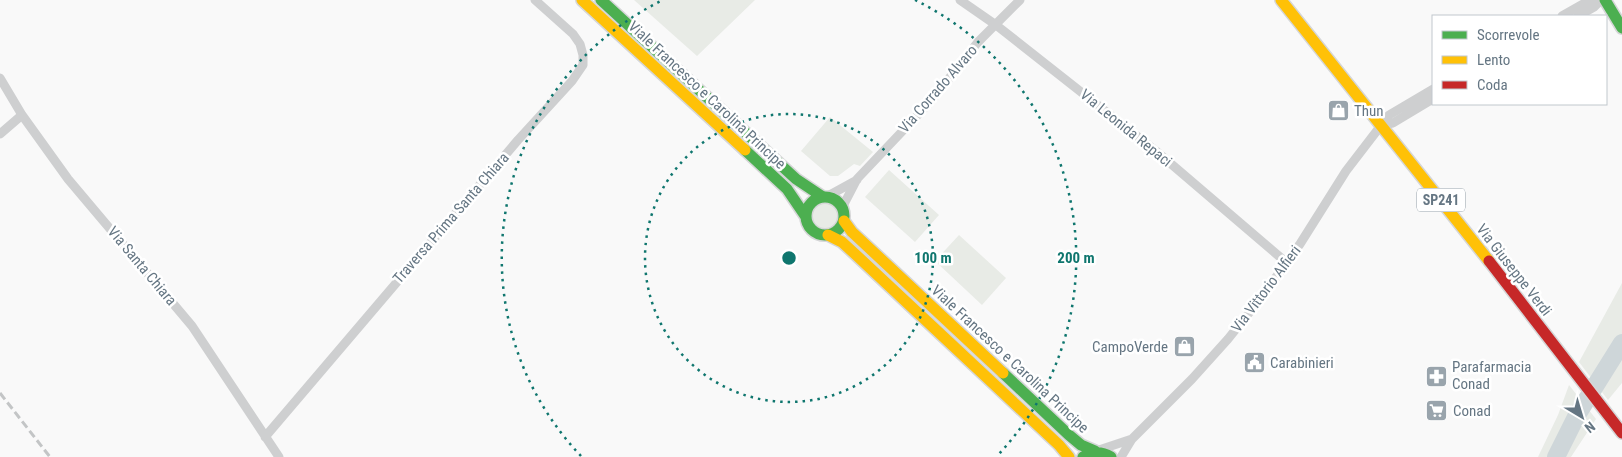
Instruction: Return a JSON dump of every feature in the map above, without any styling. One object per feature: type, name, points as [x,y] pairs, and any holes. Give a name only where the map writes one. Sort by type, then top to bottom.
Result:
[{"type":"street","name":"Traversa Prima Santa Chiara","points":[[265,437],[583,66],[580,44],[573,34],[535,0]]},
{"type":"street","name":"Viale Francesco e Carolina Principe","points":[[582,0],[787,189],[806,217],[810,229],[842,242],[854,252],[977,366],[1069,457]]},
{"type":"street","name":"Viale Francesco e Carolina Principe","points":[[601,0],[796,179],[825,197],[834,199],[842,208]]},
{"type":"street","name":"Via Leonida Repaci","points":[[960,0],[996,25],[1156,151],[1287,263]]},
{"type":"street","name":"Via Corrado Alvaro","points":[[842,208],[857,180],[930,101],[978,42],[1020,0]]},
{"type":"street","name":"SP241","points":[[1281,0],[1381,125]]},
{"type":"street","points":[[1564,15],[1590,0]]},
{"type":"street","points":[[1580,15],[1594,7],[1600,0]]},
{"type":"street","points":[[1606,0],[1622,28]]},
{"type":"street","name":"Via Santa Chiara","points":[[0,78],[22,115],[68,180],[192,326],[279,457]]},
{"type":"street","points":[[1381,125],[1393,122],[1431,96]]},
{"type":"street","points":[[0,134],[22,115]]},
{"type":"street","name":"Via Vittorio Alfieri","points":[[1121,457],[1132,439],[1192,379],[1228,339],[1287,263],[1346,171],[1381,125]]},
{"type":"street","name":"Via Giuseppe Verdi","points":[[1381,125],[1622,434]]},
{"type":"street","name":"Via Corrado Alvaro","points":[[825,197],[857,180]]},
{"type":"street","points":[[806,217],[809,206],[813,201],[825,197]]},
{"type":"street","points":[[828,235],[838,230],[844,220],[842,208]]},
{"type":"street","name":"Viale Francesco e Carolina Principe","points":[[844,220],[858,237],[1081,445],[1106,453],[1111,457]]},
{"type":"street","name":"Via Vittorio Alfieri","points":[[1095,451],[1132,439]]},
{"type":"street","name":"Viale Francesco e Carolina Principe","points":[[1083,457],[1095,451]]},
{"type":"shaded area","points":[[634,0],[755,0],[697,56]]},
{"type":"shaded area","points":[[830,117],[873,152],[860,166],[854,164],[838,176],[830,176],[801,151]]},
{"type":"shaded area","points":[[889,170],[939,215],[915,242],[865,197]]},
{"type":"shaded area","points":[[825,201],[835,206],[840,216],[835,226],[825,231],[815,226],[810,216],[815,206]]},
{"type":"shaded area","points":[[959,235],[1006,278],[982,305],[935,261]]},
{"type":"shaded area","points":[[1622,283],[1622,383],[1608,400],[1579,362]]},
{"type":"shaded area","points":[[1569,385],[1596,419],[1571,457],[1538,457],[1558,415]]},
{"type":"waterway","points":[[1556,457],[1577,415],[1622,343]]},
{"type":"railway","points":[[0,393],[50,457]]},
{"type":"traffic: fast","points":[[601,0],[796,179],[823,197]]},
{"type":"traffic: fast","points":[[1605,0],[1622,28]]},
{"type":"traffic: fast","points":[[745,150],[787,189],[806,217]]},
{"type":"traffic: fast","points":[[825,197],[839,202],[844,216],[839,230],[825,235],[811,230],[806,216],[811,202],[825,197]]},
{"type":"traffic: fast","points":[[1003,373],[1069,435],[1081,445],[1095,451]]},
{"type":"traffic: fast","points":[[1083,457],[1097,452],[1111,457]]},
{"type":"traffic: slow","points":[[582,0],[745,150]]},
{"type":"traffic: slow","points":[[1281,0],[1489,261]]},
{"type":"traffic: slow","points":[[844,221],[852,232],[1003,373]]},
{"type":"traffic: slow","points":[[828,235],[842,242],[854,253],[1059,445],[1069,457]]},
{"type":"traffic: jam","points":[[1489,261],[1622,433]]},
{"type":"place","name":"Thun","points":[[1338,111]]},
{"type":"place","name":"CampoVerde","points":[[1184,347]]},
{"type":"place","name":"Carabinieri","points":[[1254,363]]},
{"type":"place","name":"Parafarmacia Conad","points":[[1436,376]]},
{"type":"place","name":"Conad","points":[[1437,411]]}]
